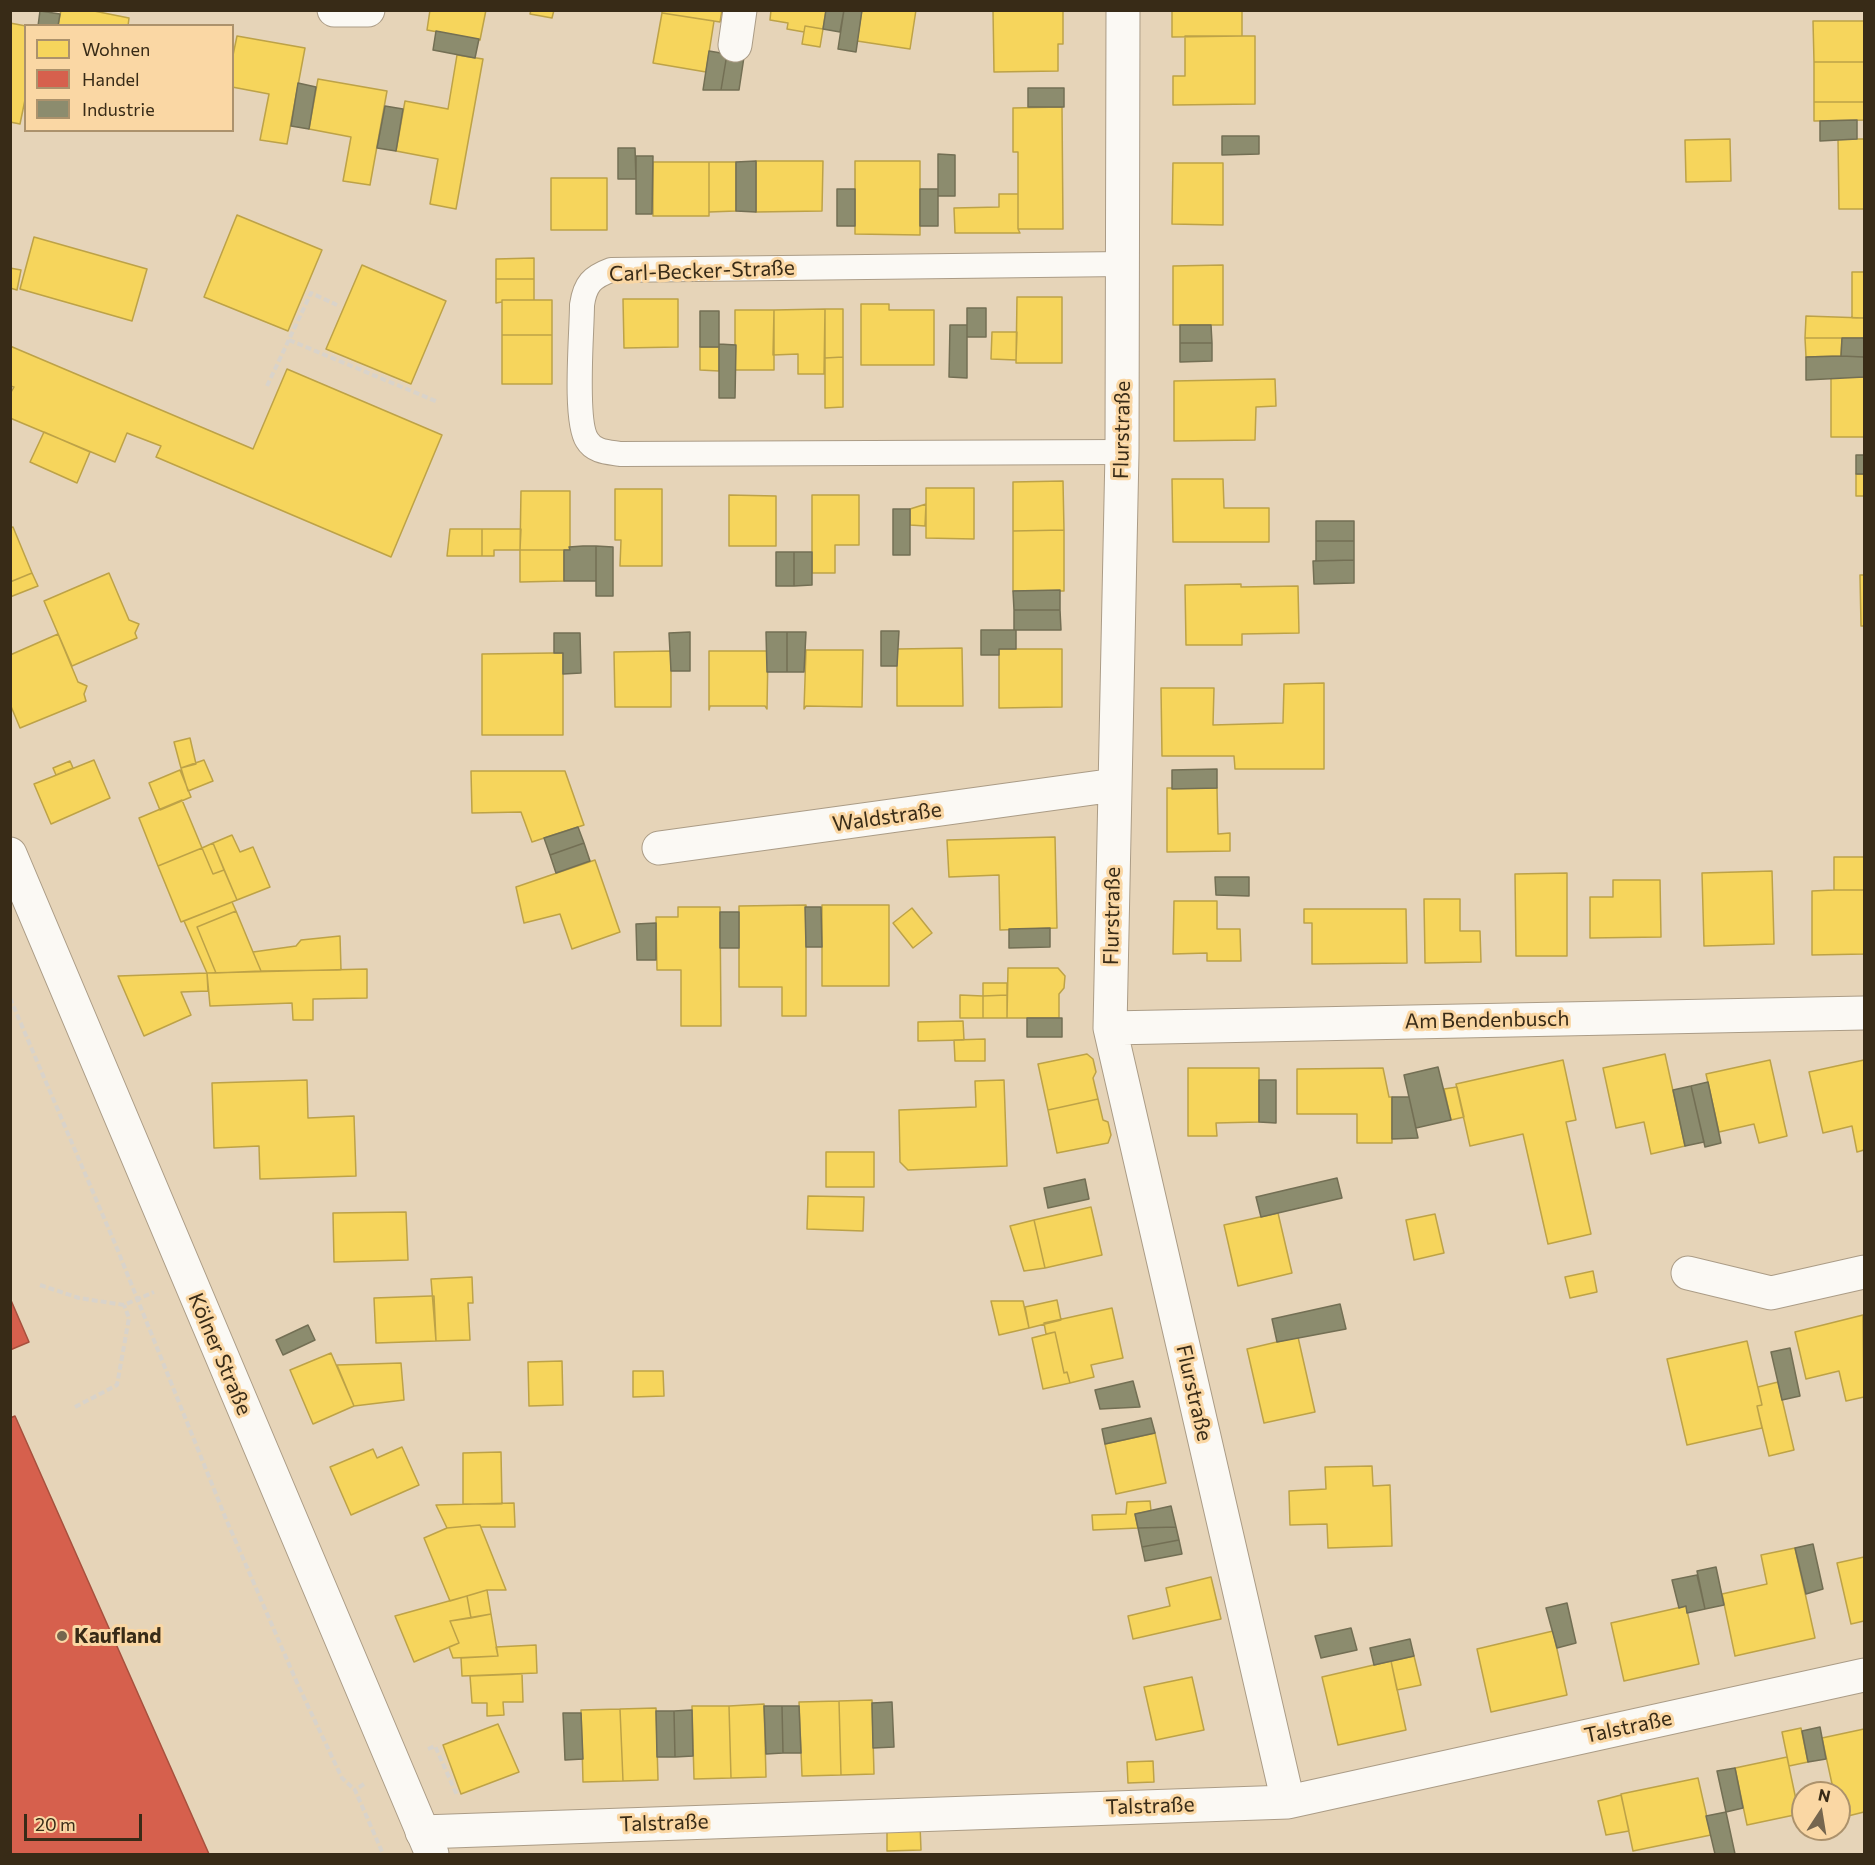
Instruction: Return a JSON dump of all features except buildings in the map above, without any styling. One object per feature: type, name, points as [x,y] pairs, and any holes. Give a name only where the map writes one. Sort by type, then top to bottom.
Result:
[{"type":"street","points":[[334,10],[368,10]]},
{"type":"street","points":[[735,45],[740,10]]},
{"type":"street","name":"Flurstraße","points":[[1123,10],[1122,452],[1110,1028],[1288,1802]]},
{"type":"street","name":"Waldstraße","points":[[659,848],[1115,785]]},
{"type":"street","name":"Kölner Straße","points":[[10,854],[427,1843]]},
{"type":"street","name":"Am Bendenbusch","points":[[1110,1028],[1864,1013]]},
{"type":"street","points":[[1688,1273],[1770,1293],[1864,1272]]},
{"type":"street","name":"Talstraße","points":[[427,1843],[512,1829],[1288,1802],[1864,1675]]},
{"type":"lane","name":"Carl-Becker-Straße","points":[[1122,452],[620,454],[597,450],[587,440],[581,421],[582,305],[585,288],[595,276],[611,270],[1123,264]]},
{"type":"path","points":[[267,386],[311,293],[337,304]]},
{"type":"path","points":[[289,340],[438,402]]},
{"type":"path","points":[[10,998],[116,1246],[226,1519],[298,1685],[342,1778],[355,1790]]},
{"type":"path","points":[[40,1285],[79,1298],[124,1305],[129,1318],[117,1385],[75,1407]]},
{"type":"place","name":"Kaufland","points":[[62,1636]]}]
